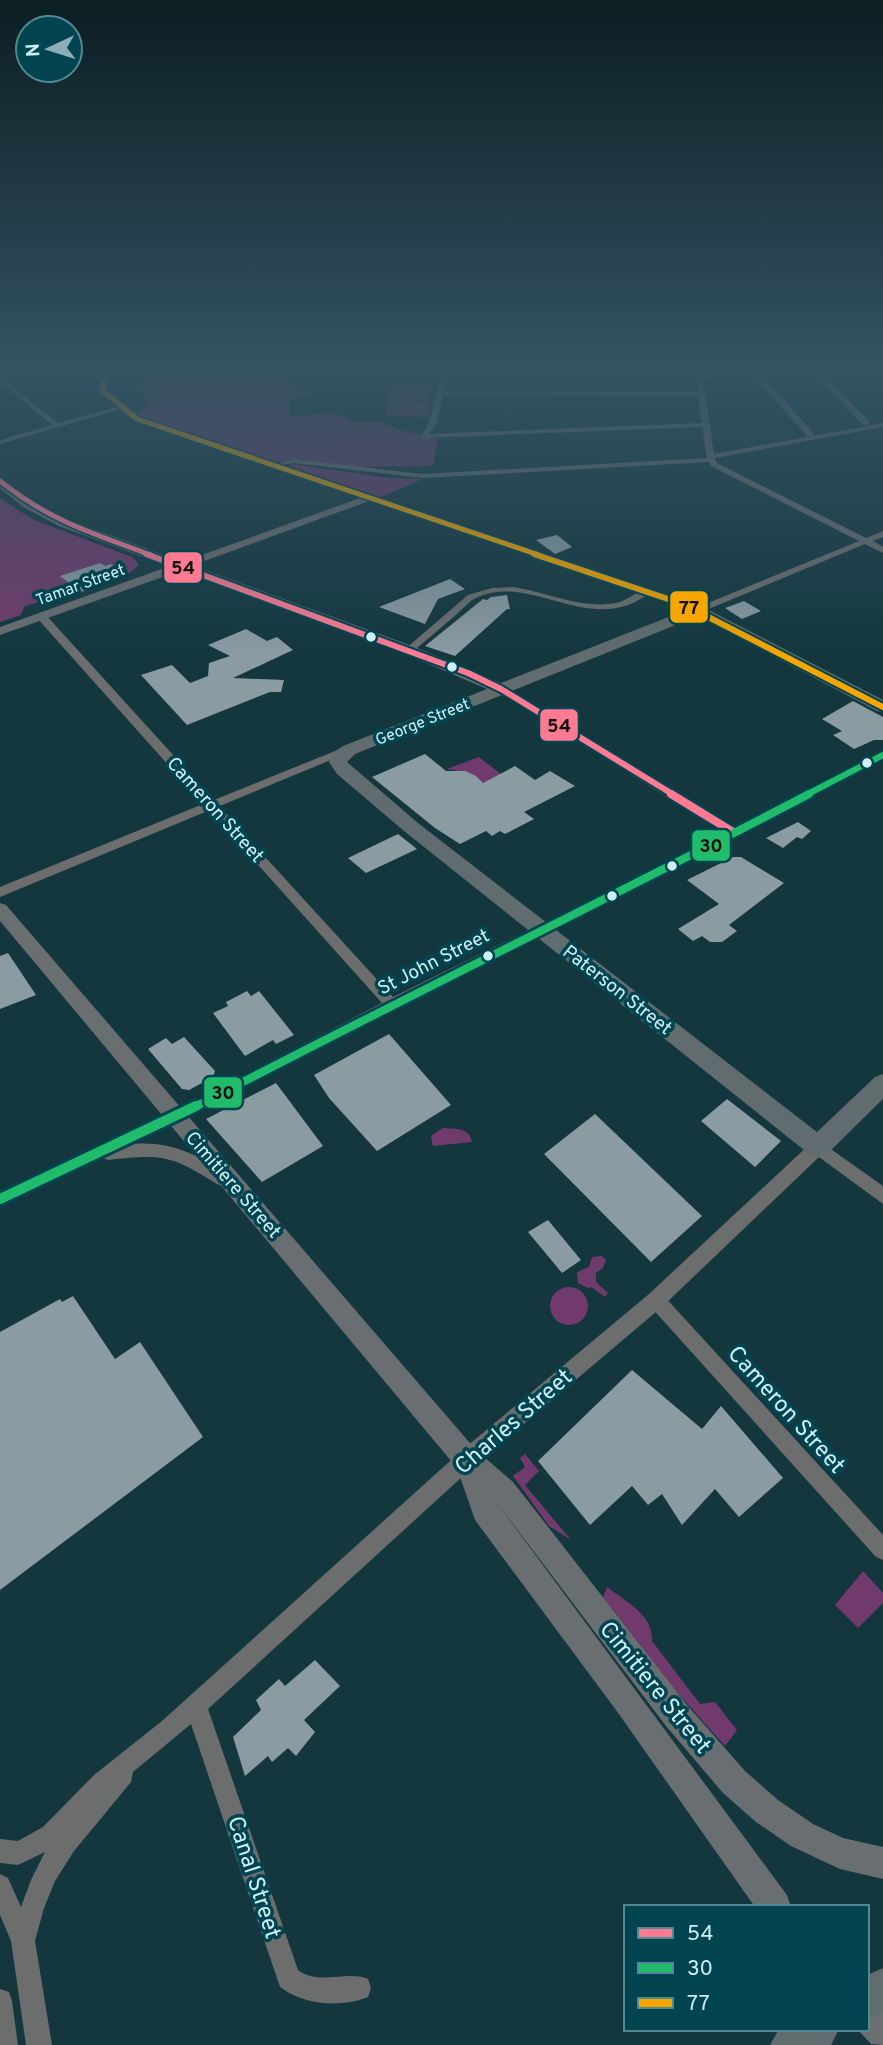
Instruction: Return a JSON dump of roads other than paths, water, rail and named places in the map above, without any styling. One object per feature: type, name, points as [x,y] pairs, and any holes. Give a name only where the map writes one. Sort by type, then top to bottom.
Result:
[{"type":"highway","points":[[0,481],[21,500],[46,515],[409,650],[501,689]]},
{"type":"highway","points":[[699,610],[883,707]]},
{"type":"highway","name":"George Street","points":[[346,760],[501,689],[699,610]]},
{"type":"highway","name":"Paterson Street","points":[[346,760],[541,929],[818,1147]]},
{"type":"highway","name":"Charles Street","points":[[818,1147],[883,1084]]},
{"type":"highway","points":[[791,2045],[816,2031]]},
{"type":"main road","points":[[123,587],[145,570],[150,561],[145,553]]},
{"type":"main road","name":"Tamar Street","points":[[0,631],[181,566]]},
{"type":"main road","name":"Cimitiere Street","points":[[0,909],[467,1459],[503,1492],[704,1748],[768,1812],[820,1845],[883,1863]]},
{"type":"main road","name":"Cimitiere Street","points":[[467,1459],[484,1511],[774,1905]]},
{"type":"main road","points":[[869,2017],[883,2032]]},
{"type":"street","points":[[274,465],[699,610]]},
{"type":"street","points":[[326,465],[414,476],[447,476],[601,465]]},
{"type":"street","points":[[721,465],[883,550]]},
{"type":"street","name":"Tamar Street","points":[[181,566],[370,498]]},
{"type":"street","name":"George Street","points":[[699,610],[883,534]]},
{"type":"street","points":[[409,650],[471,597],[496,589],[520,589],[572,603],[612,606],[627,603],[647,591]]},
{"type":"street","name":"Cameron Street","points":[[41,616],[391,1004]]},
{"type":"street","points":[[501,689],[733,832]]},
{"type":"street","name":"St John Street","points":[[0,1199],[176,1117],[391,1004],[660,872],[883,755]]},
{"type":"street","points":[[305,768],[346,760]]},
{"type":"street","name":"George Street","points":[[0,892],[305,768],[346,760]]},
{"type":"street","name":"Paterson Street","points":[[818,1147],[883,1196]]},
{"type":"street","name":"Charles Street","points":[[0,1850],[18,1853],[38,1845],[51,1835],[102,1783],[196,1706],[467,1459],[656,1300],[818,1147]]},
{"type":"street","points":[[94,1155],[144,1149],[173,1150],[239,1189]]},
{"type":"street","name":"Cameron Street","points":[[656,1300],[883,1550]]},
{"type":"street","name":"Canal Street","points":[[196,1706],[289,1978],[297,1986],[307,1990],[359,1988]]},
{"type":"street","name":"Charles Street","points":[[23,1941],[38,1888],[60,1851],[139,1755]]},
{"type":"street","points":[[0,1886],[23,1941],[39,2045]]},
{"type":"street","points":[[0,2001],[5,2045]]}]
